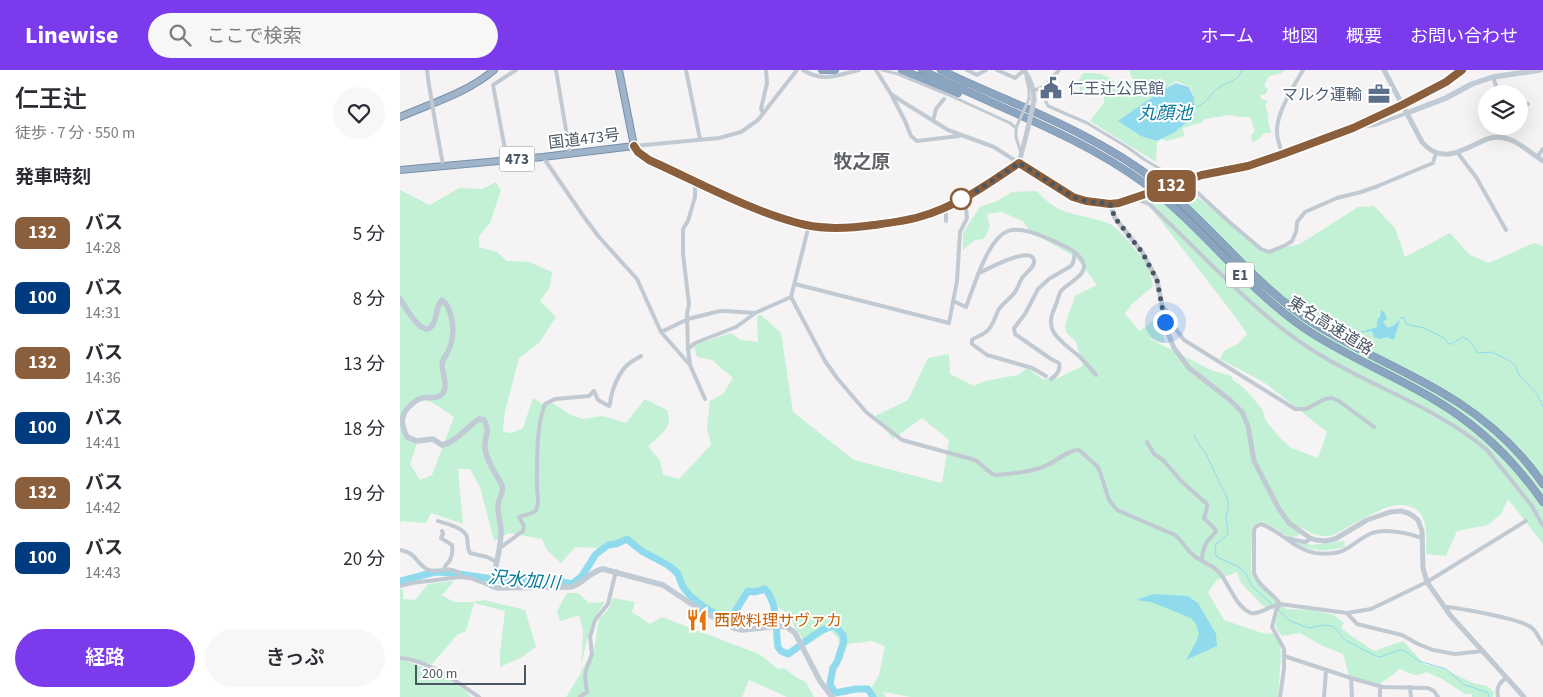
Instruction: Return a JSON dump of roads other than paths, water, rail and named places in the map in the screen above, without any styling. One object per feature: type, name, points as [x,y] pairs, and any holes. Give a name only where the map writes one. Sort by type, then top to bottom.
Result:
[{"type":"highway","points":[[400,117],[466,90],[494,70]]},
{"type":"highway","name":"国道473号","points":[[400,170],[543,157],[634,146],[619,70]]},
{"type":"highway","points":[[822,70],[835,70]]},
{"type":"highway","points":[[902,70],[977,100],[1013,112]]},
{"type":"highway","name":"東名高速道路","points":[[922,70],[1052,129],[1124,169],[1172,206],[1249,283],[1282,312],[1324,341],[1434,399],[1475,427],[1505,454],[1543,502]]},
{"type":"highway","name":"東名高速道路","points":[[941,70],[1087,137],[1134,165],[1181,203],[1253,274],[1289,306],[1336,338],[1421,381],[1459,403],[1502,437],[1529,465],[1543,484]]},
{"type":"highway","points":[[949,70],[978,87]]},
{"type":"main road","points":[[634,146],[638,152],[649,160],[753,207],[809,226],[835,228],[868,226],[918,218],[961,200],[1019,163],[1073,197],[1086,201],[1110,204],[1140,197],[1202,175],[1248,166],[1353,128],[1446,82],[1462,70]]},
{"type":"main road","points":[[1407,113],[1438,101],[1472,84],[1493,77],[1540,70]]},
{"type":"main road","points":[[400,299],[419,326],[424,329],[432,326],[442,300],[449,309],[454,327],[450,346],[442,366],[444,391],[435,398],[422,398],[407,408],[402,415],[401,423],[407,437],[417,441],[433,439],[442,445],[456,438],[479,419],[484,420],[488,429],[485,447],[487,456],[504,490],[498,502],[501,530],[500,548],[491,586],[498,588],[571,588],[578,585],[596,570],[603,569],[663,584],[702,611],[734,628],[750,630],[772,626],[787,627],[800,640],[820,681],[832,697]]},
{"type":"street","points":[[427,70],[442,166]]},
{"type":"street","points":[[507,160],[494,85],[516,70]]},
{"type":"street","points":[[556,70],[570,154]]},
{"type":"street","points":[[686,70],[700,139]]},
{"type":"street","points":[[763,113],[761,109],[767,83],[766,70]]},
{"type":"street","points":[[634,146],[731,136],[740,132],[750,126],[763,113],[797,70]]},
{"type":"street","points":[[803,70],[811,75],[828,78],[860,70]]},
{"type":"street","points":[[876,70],[891,94],[911,136],[917,141],[962,135]]},
{"type":"street","points":[[882,70],[898,74],[949,95],[1010,123],[1016,128]]},
{"type":"street","points":[[967,70],[977,75],[986,70]]},
{"type":"street","points":[[997,70],[1015,78],[1024,71]]},
{"type":"street","points":[[1022,154],[1016,137],[1016,128],[1037,90],[1046,85],[1059,70]]},
{"type":"street","points":[[1283,154],[1279,145],[1278,124],[1285,104],[1303,70]]},
{"type":"street","points":[[1384,70],[1422,142],[1431,151],[1448,155],[1492,137],[1502,137],[1512,140],[1543,161]]},
{"type":"street","points":[[891,94],[948,130],[994,147],[1019,163],[1028,128],[1032,99],[1024,71]]},
{"type":"street","points":[[1024,71],[1048,106],[1087,123],[1182,182],[1261,249],[1270,252],[1292,241],[1296,232],[1297,222],[1305,212],[1337,198],[1361,192],[1433,163],[1436,153]]},
{"type":"street","points":[[1493,77],[1496,85]]},
{"type":"street","points":[[933,120],[936,109],[944,99]]},
{"type":"street","points":[[1353,128],[1375,125],[1407,113]]},
{"type":"street","points":[[1537,157],[1543,149]]},
{"type":"street","points":[[1457,152],[1476,177],[1506,230]]},
{"type":"street","points":[[543,157],[599,237],[637,279],[661,332],[690,365]]},
{"type":"street","points":[[695,181],[695,197],[688,221],[683,229],[683,254],[689,304],[688,349],[690,365],[705,399]]},
{"type":"street","points":[[1130,200],[1137,199],[1149,204],[1258,310],[1306,346],[1325,358],[1411,401],[1455,426],[1480,443],[1532,506],[1543,526]]},
{"type":"street","points":[[794,284],[949,324],[957,281],[960,232],[967,218],[967,213],[961,200]]},
{"type":"street","points":[[1110,204],[1115,218],[1142,252],[1153,270],[1161,294],[1167,332],[1177,353],[1190,368],[1242,412],[1248,426],[1254,461],[1279,509],[1289,523],[1310,538],[1320,541],[1335,539],[1367,520],[1395,510],[1408,512],[1418,520],[1422,530],[1423,568],[1427,582],[1444,607],[1524,697]]},
{"type":"street","points":[[946,207],[946,221]]},
{"type":"street","points":[[809,226],[791,297],[832,372],[866,412],[902,440],[975,460],[988,472],[995,475],[1039,469],[1069,452],[1079,450],[1097,466],[1109,500],[1117,510],[1175,535],[1190,553],[1215,568],[1222,575],[1242,607],[1247,611],[1259,613],[1274,604],[1347,614],[1371,609],[1427,582],[1526,521]]},
{"type":"street","points":[[953,302],[966,307],[984,259],[1003,234],[1009,231],[1016,230],[1036,234],[1068,248],[1083,262],[1084,268],[1061,291],[1050,322],[1064,344],[1096,374]]},
{"type":"street","points":[[1051,378],[1059,371],[1058,363],[1015,334],[1014,328],[1025,314],[1038,289],[1049,279],[1071,266],[1075,253]]},
{"type":"street","points":[[979,273],[1014,257],[1023,255],[1032,258],[1033,266],[1021,279],[1015,292],[1000,307],[990,329],[986,333],[974,338],[972,344],[986,355],[1026,366],[1046,376]]},
{"type":"street","points":[[688,349],[695,343],[736,327],[755,314],[791,297]]},
{"type":"street","points":[[1162,307],[1166,310],[1172,324],[1184,340],[1295,409],[1306,409],[1325,399],[1332,398],[1339,400],[1374,427]]},
{"type":"street","points":[[661,332],[688,319],[726,311],[755,314]]},
{"type":"street","points":[[500,548],[523,531],[524,526],[519,517],[532,513],[538,503],[539,427],[541,413],[545,404],[555,399],[590,396],[594,391],[598,400],[609,406],[614,384],[630,362],[641,356]]},
{"type":"street","points":[[1147,442],[1154,454],[1163,460],[1182,482],[1207,504],[1204,518],[1216,532],[1202,549],[1202,561]]},
{"type":"street","points":[[438,521],[463,531],[466,535],[470,553],[487,557],[497,562]]},
{"type":"street","points":[[1280,604],[1255,578],[1254,531],[1255,527],[1260,524],[1279,533],[1294,545],[1317,553],[1344,550],[1355,542],[1376,532],[1390,531],[1422,538]]},
{"type":"street","points":[[442,531],[441,538],[453,547],[450,561],[445,565],[444,569]]},
{"type":"street","points":[[1286,538],[1305,542],[1310,538]]},
{"type":"street","points":[[400,550],[408,552],[418,559],[420,564],[431,571],[444,569],[457,571],[460,577]]},
{"type":"street","points":[[580,697],[587,692],[586,670],[592,654],[590,636],[595,620],[608,604],[616,572]]},
{"type":"street","points":[[400,586],[460,577],[470,578],[491,586]]},
{"type":"street","points":[[1280,604],[1272,627],[1283,645],[1284,656],[1280,697]]},
{"type":"street","points":[[1444,607],[1517,621],[1531,626],[1543,644]]},
{"type":"street","points":[[1347,614],[1357,624],[1402,636],[1433,650],[1455,654],[1483,651]]},
{"type":"street","points":[[1284,656],[1380,686],[1428,688],[1434,691],[1438,697]]},
{"type":"street","points":[[400,658],[428,666],[451,677],[472,695],[480,697]]},
{"type":"street","points":[[1324,697],[1326,670]]},
{"type":"street","points":[[1351,678],[1352,697]]},
{"type":"street","points":[[1498,697],[1497,690],[1500,682],[1506,678]]},
{"type":"street","points":[[1380,686],[1380,697]]},
{"type":"street","points":[[1410,688],[1411,697]]},
{"type":"water","name":"丸顔池","points":[[1176,83],[1189,87],[1194,98],[1195,115],[1175,132],[1157,141],[1141,136],[1118,121],[1161,91]]},
{"type":"water","points":[[1381,310],[1385,313],[1387,319],[1383,322],[1388,328],[1400,320],[1394,340],[1387,337],[1380,339],[1374,337],[1372,331],[1367,332],[1367,330],[1377,327],[1377,320],[1380,317]]},
{"type":"water","points":[[1153,594],[1187,596],[1198,603],[1216,634],[1217,646],[1186,660],[1199,634],[1196,624],[1191,618],[1151,602],[1136,600]]},
{"type":"waterway","points":[[1195,108],[1204,103],[1220,87],[1236,79],[1242,70]]},
{"type":"waterway","points":[[1400,319],[1402,317],[1406,324],[1424,328],[1443,337],[1449,344],[1462,337],[1470,342],[1478,353],[1492,352],[1510,361],[1515,365],[1519,375],[1537,394],[1543,407]]},
{"type":"waterway","points":[[1355,333],[1367,331]]},
{"type":"waterway","points":[[1194,435],[1204,450],[1228,500],[1226,517],[1228,533],[1216,544],[1215,553],[1217,557],[1237,566],[1245,572],[1252,586],[1290,621],[1309,628],[1324,625],[1332,626],[1345,640],[1376,656],[1380,657],[1400,650],[1405,651],[1419,661],[1446,669],[1463,684],[1488,693],[1489,697]]},
{"type":"waterway","name":"沢水加川","points":[[400,581],[435,572],[500,580],[558,581],[572,584],[582,576],[596,554],[608,545],[627,539],[640,550],[673,569],[685,590],[703,606],[717,615],[729,618],[748,591],[754,592],[765,589],[773,602],[778,647],[781,651],[788,654],[817,633],[835,626],[843,635],[844,641],[833,668],[830,684],[835,693],[868,689],[873,697]]},
{"type":"place","name":"仁王辻公民館","points":[[1051,88]]},
{"type":"place","name":"マルク運輸","points":[[1379,94]]},
{"type":"place","name":"西欧料理サヴァカ","points":[[697,620]]},
{"type":"district","name":"牧之原","points":[[862,161]]}]
